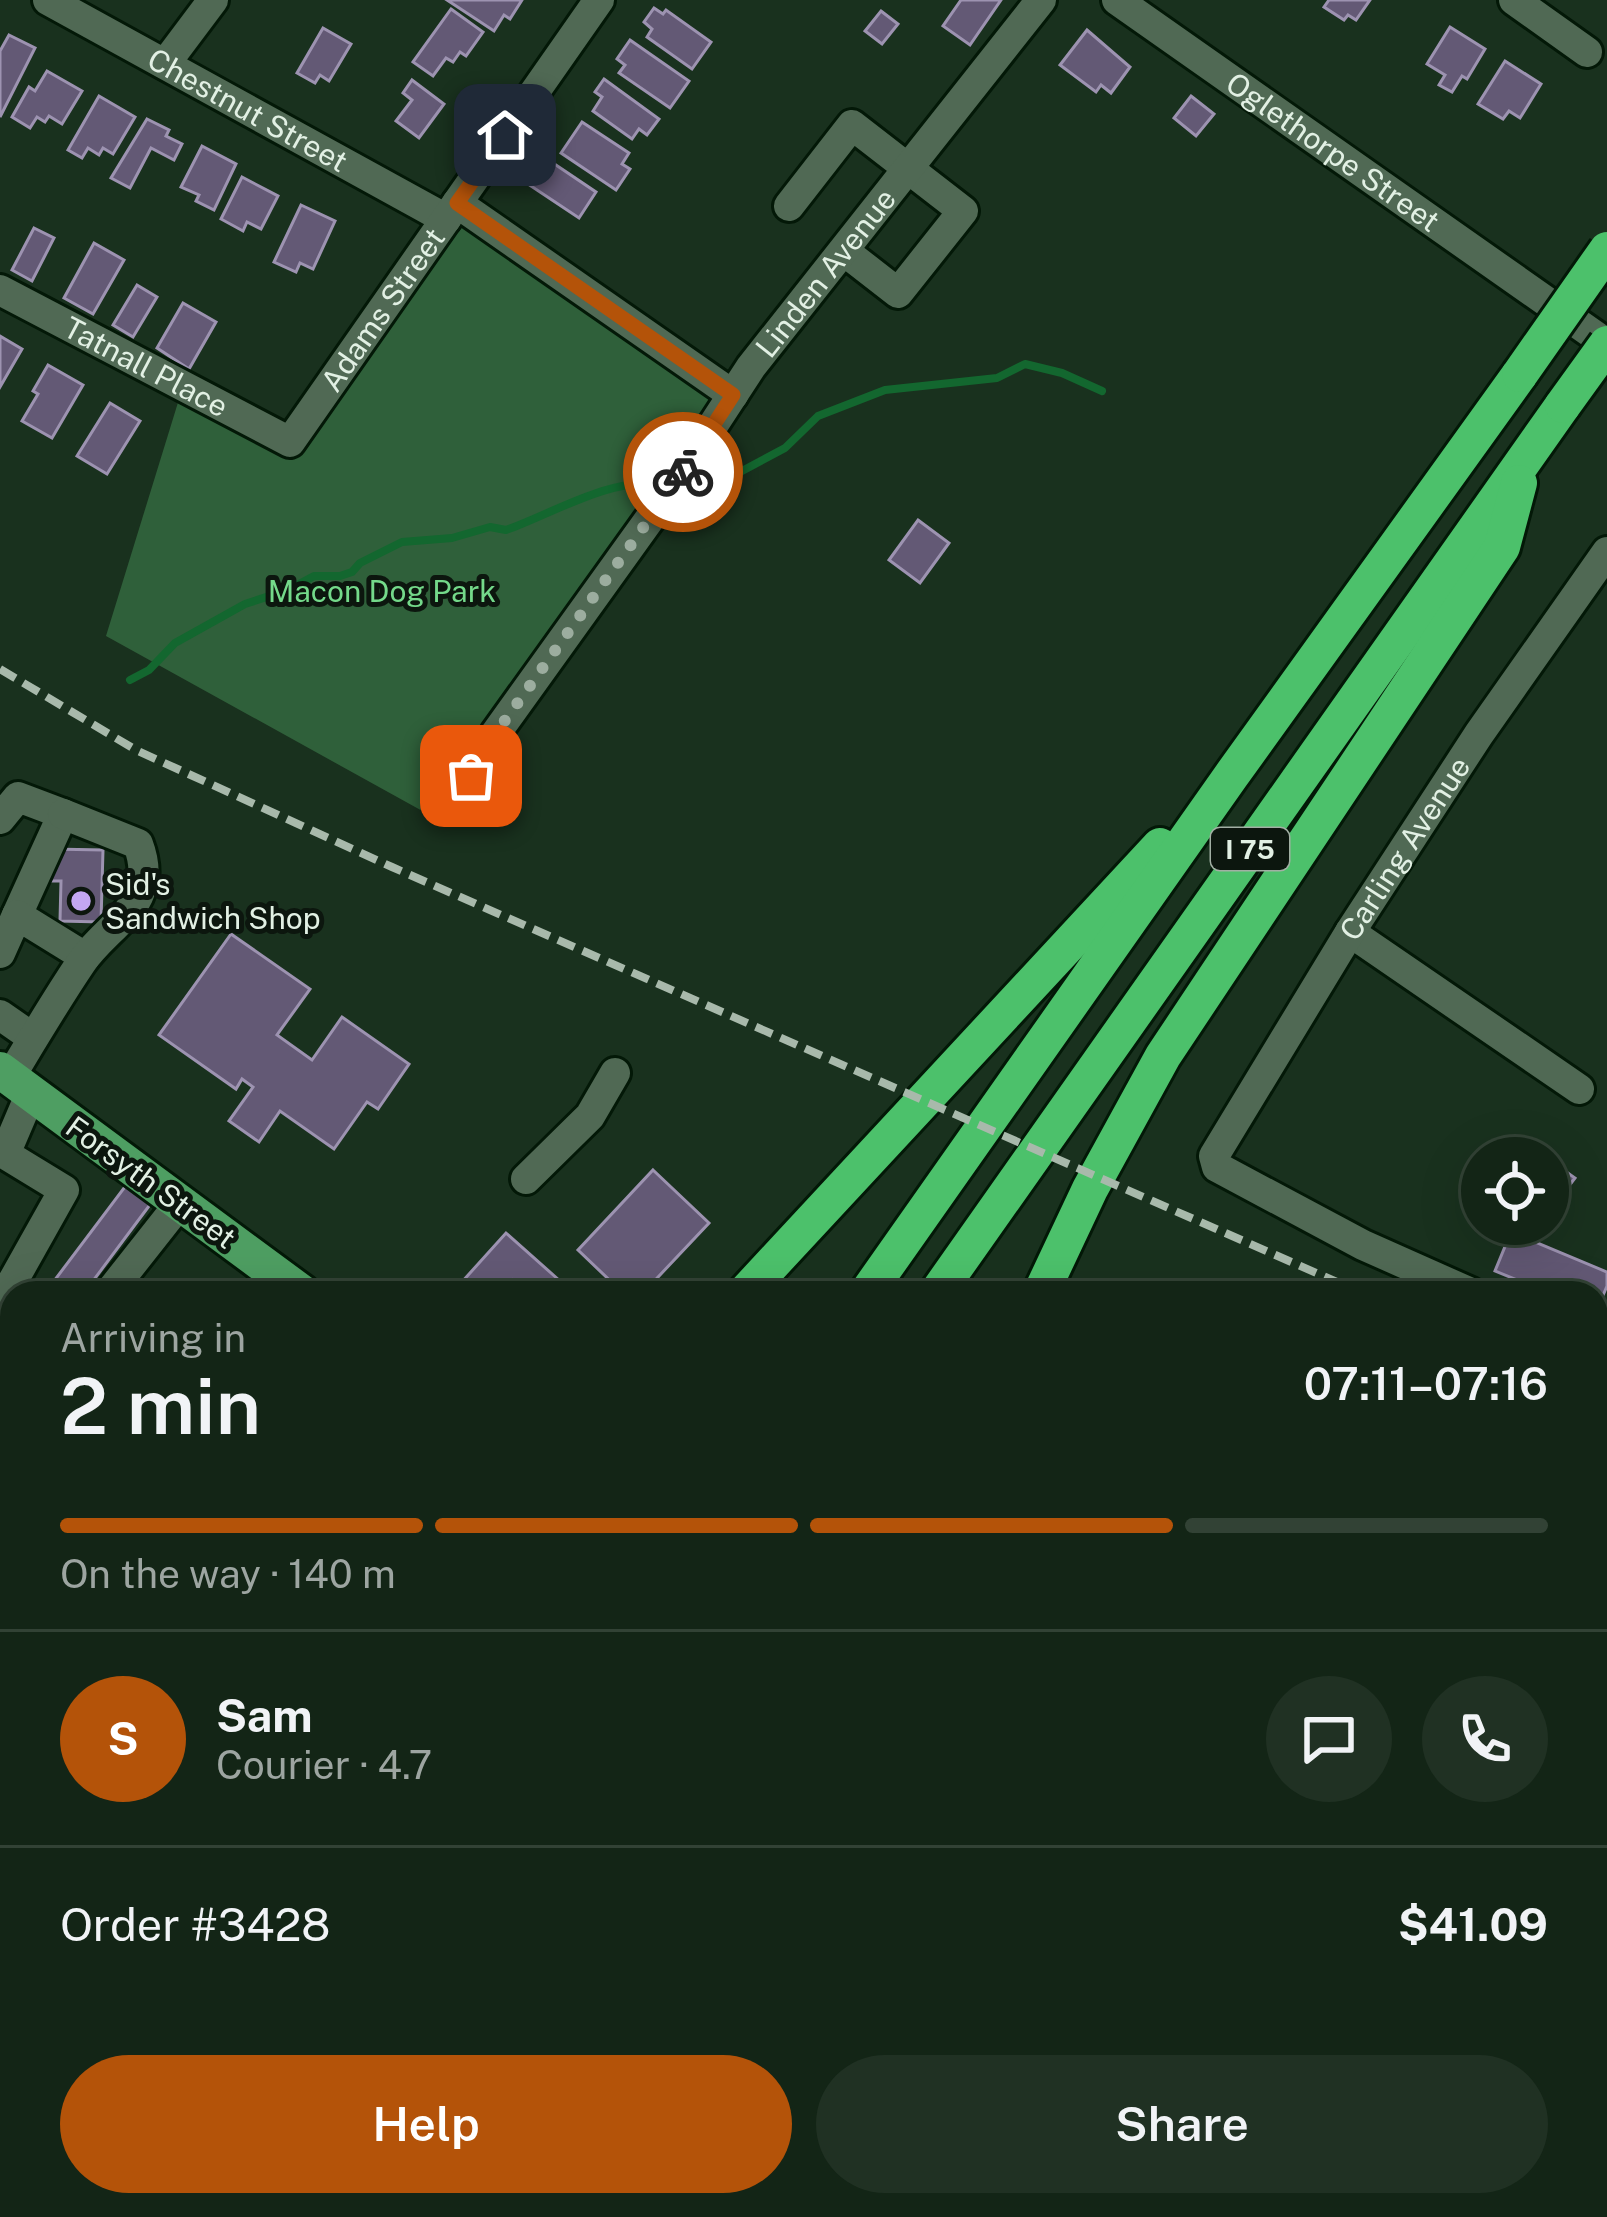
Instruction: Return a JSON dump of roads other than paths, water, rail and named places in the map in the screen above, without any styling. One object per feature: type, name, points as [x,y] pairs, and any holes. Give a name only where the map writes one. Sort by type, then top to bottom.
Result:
[{"type":"highway","name":"I 75","points":[[875,1281],[1607,250]]},
{"type":"highway","name":"I 75","points":[[945,1281],[1607,344]]},
{"type":"highway","points":[[1048,1281],[1090,1189],[1162,1056],[1502,547],[1526,457]]},
{"type":"highway","points":[[755,1281],[1099,908],[1231,776]]},
{"type":"main road","name":"Forsyth Street","points":[[14,1080],[286,1281]]},
{"type":"street","name":"Chestnut Street","points":[[48,0],[452,211],[733,395]]},
{"type":"street","points":[[165,64],[213,0]]},
{"type":"street","name":"Adams Street","points":[[290,442],[599,0]]},
{"type":"street","name":"Linden Avenue","points":[[470,793],[471,776],[496,733],[733,395],[1041,0]]},
{"type":"street","name":"Oglethorpe Street","points":[[1117,0],[1607,344]]},
{"type":"street","points":[[1514,0],[1587,52]]},
{"type":"street","points":[[789,206],[852,125],[963,211],[898,293],[844,251]]},
{"type":"street","name":"Tatnall Place","points":[[0,290],[290,442]]},
{"type":"street","name":"Carling Avenue","points":[[1444,1281],[1363,1245],[1217,1167],[1214,1156],[1350,932],[1479,734],[1607,552]]},
{"type":"street","points":[[0,819],[19,797],[138,844],[146,864],[130,912],[85,957],[33,1038],[14,1080],[2,1160],[64,1190],[11,1281]]},
{"type":"street","points":[[0,953],[63,814]]},
{"type":"street","points":[[17,915],[85,957]]},
{"type":"street","points":[[1350,932],[1579,1089]]},
{"type":"street","points":[[0,1015],[33,1038]]},
{"type":"street","points":[[526,1179],[590,1116],[615,1073]]},
{"type":"street","points":[[118,1281],[180,1203]]},
{"type":"waterway","points":[[698,482],[742,471],[785,448],[818,416],[885,390],[997,378],[1025,364],[1062,373],[1102,391]]},
{"type":"waterway","points":[[130,680],[149,670],[175,643],[245,604],[314,576],[352,572],[360,563],[402,542],[452,538],[490,527],[506,530],[600,492],[654,485]]},
{"type":"railway","points":[[0,669],[136,750],[1335,1281]]},
{"type":"place","name":"Sid's Sandwich Shop","points":[[81,901]]},
{"type":"park label","name":"Macon Dog Park","points":[[382,591]]}]
